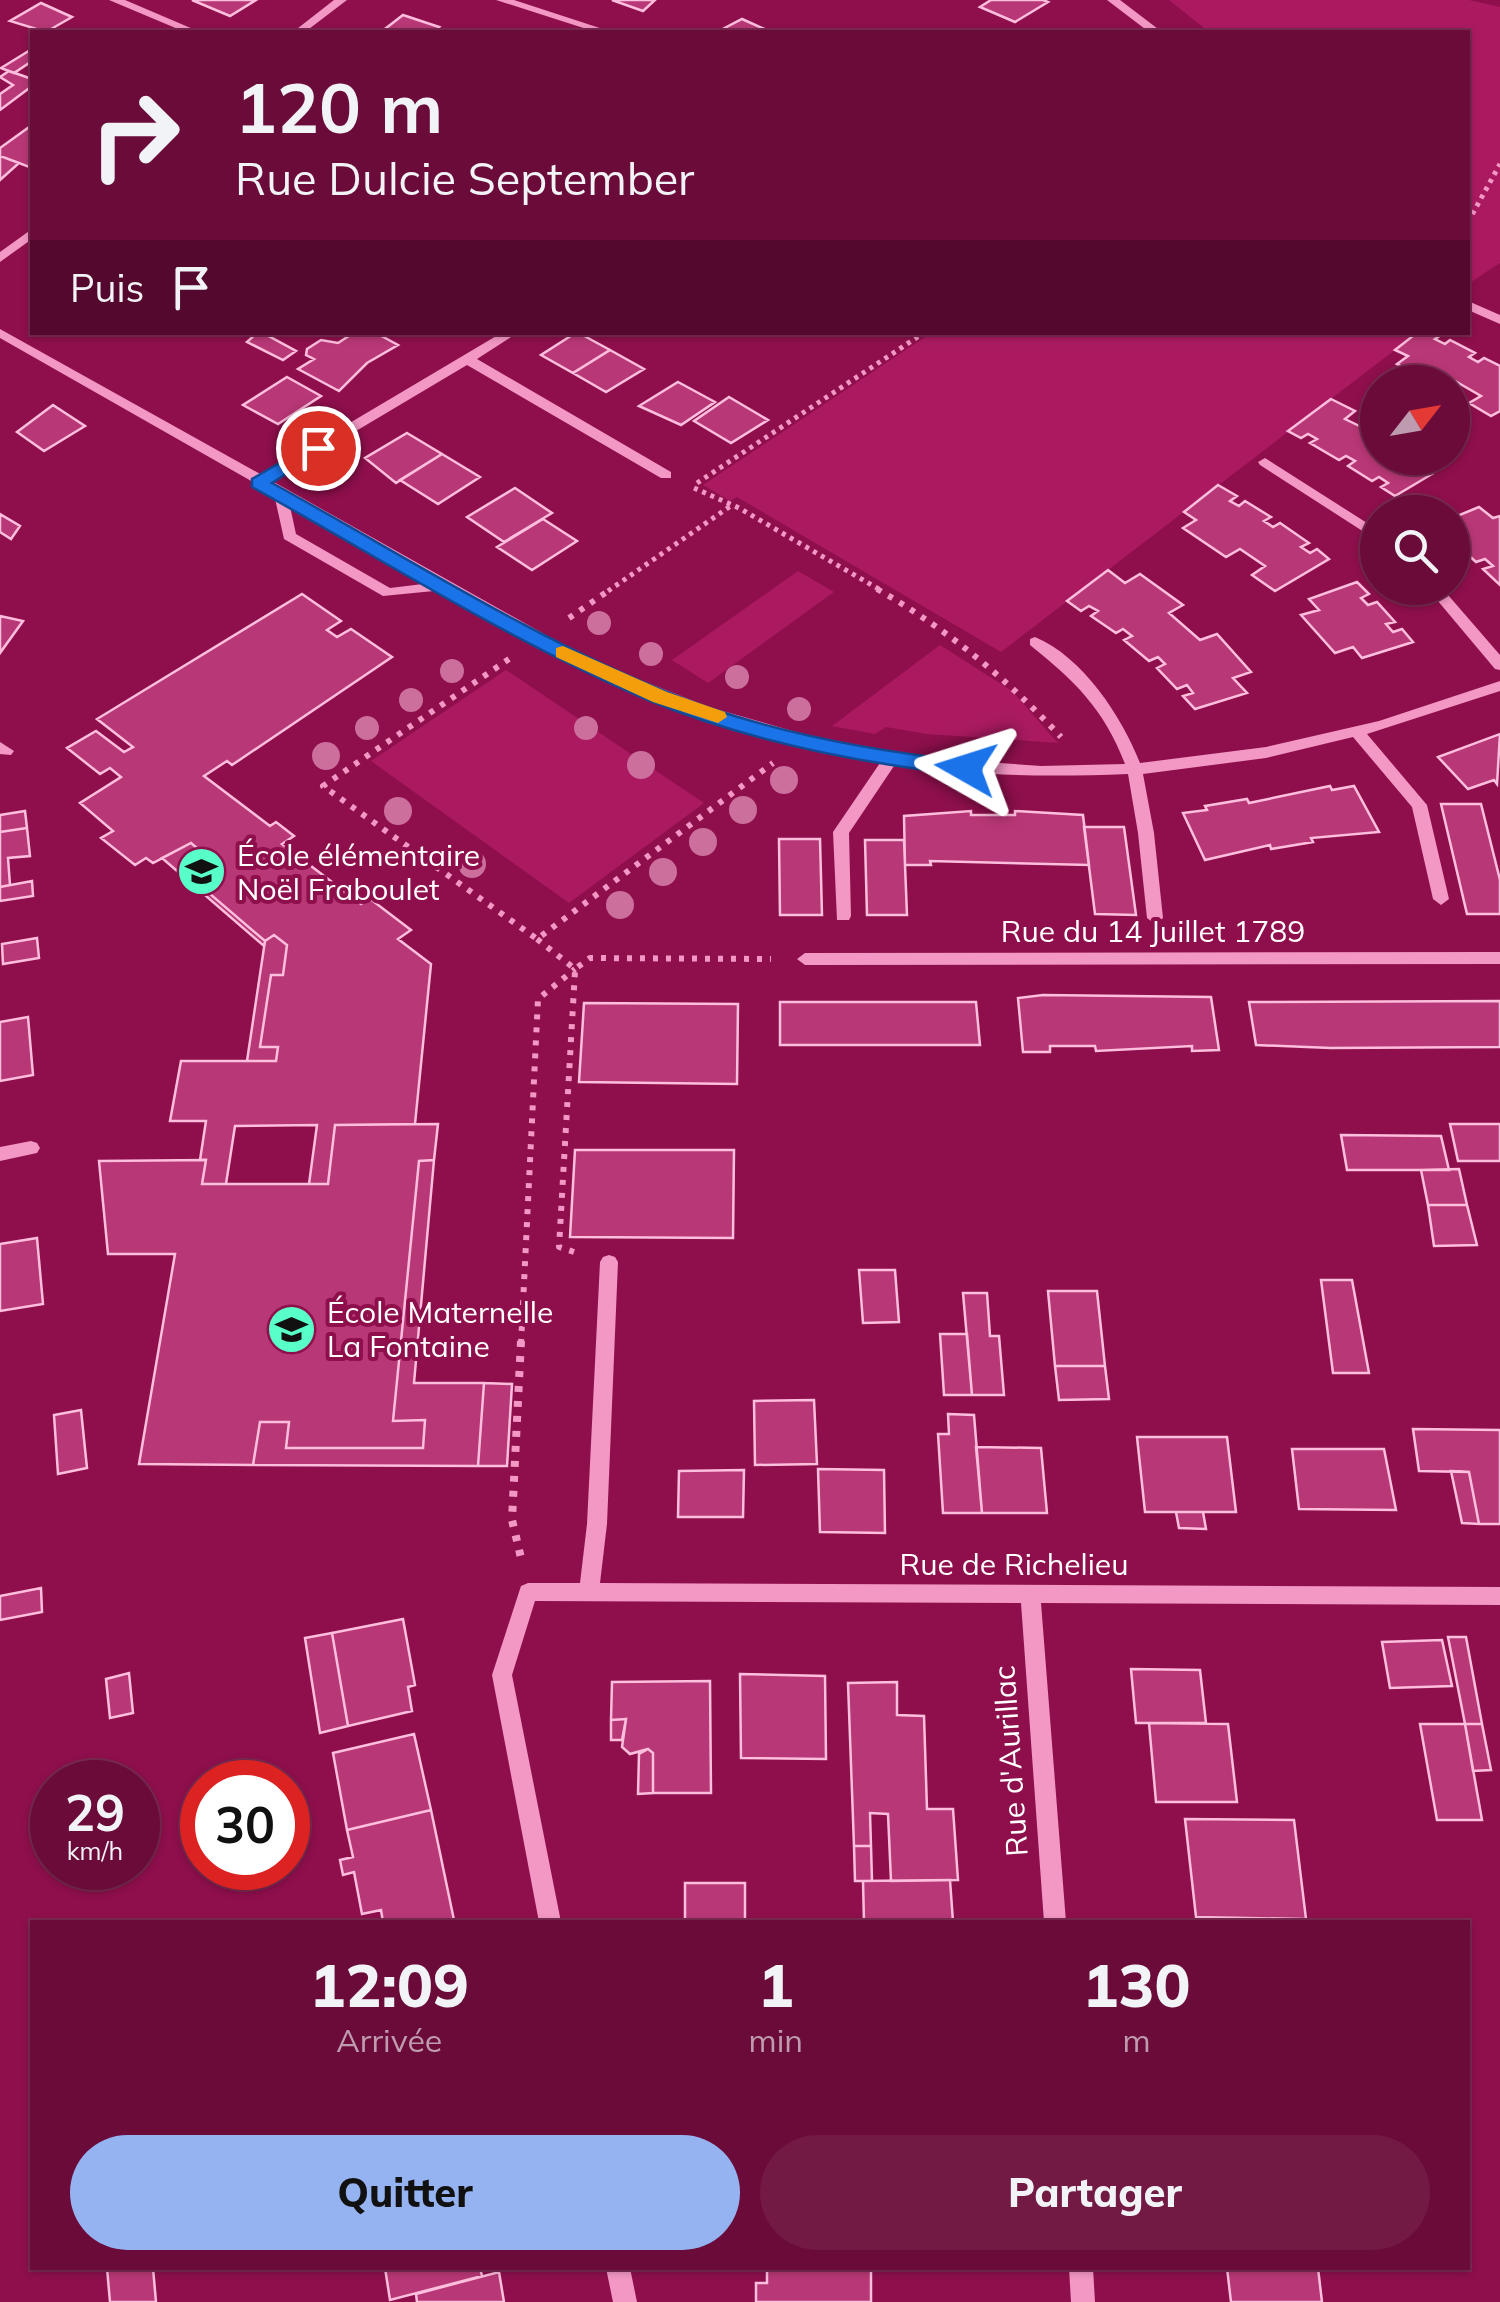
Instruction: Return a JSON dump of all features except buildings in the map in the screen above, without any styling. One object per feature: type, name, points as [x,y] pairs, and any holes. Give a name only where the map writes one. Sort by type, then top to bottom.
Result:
[{"type":"street","points":[[115,0],[189,30]]},
{"type":"street","points":[[301,30],[341,0]]},
{"type":"street","points":[[502,0],[600,30]]},
{"type":"street","points":[[1113,0],[1153,30]]},
{"type":"street","points":[[0,258],[30,235]]},
{"type":"street","points":[[1470,306],[1500,320]]},
{"type":"street","points":[[0,333],[538,639],[660,697],[802,741],[890,760],[1138,773],[1359,734],[1500,686]]},
{"type":"street","points":[[259,483],[507,335]]},
{"type":"street","points":[[468,359],[666,476]]},
{"type":"street","points":[[1265,462],[1360,525]]},
{"type":"street","points":[[280,495],[289,536],[388,593],[444,586]]},
{"type":"street","points":[[1449,605],[1500,665]]},
{"type":"street","points":[[1035,642],[1069,666],[1097,695],[1121,729],[1138,773],[1155,918]]},
{"type":"street","points":[[1359,734],[1419,805],[1441,899]]},
{"type":"street","points":[[843,916],[841,832],[890,760]]},
{"type":"street","name":"Rue du 14 Juillet 1789","points":[[806,959],[1500,958]]},
{"type":"street","points":[[0,1154],[31,1148]]},
{"type":"street","points":[[589,1592],[597,1524],[609,1262]]},
{"type":"street","points":[[528,1592],[502,1675],[550,1920]]},
{"type":"street","name":"Rue de Richelieu","points":[[528,1592],[1500,1596]]},
{"type":"street","name":"Rue d'Aurillac","points":[[1030,1594],[1055,1920]]},
{"type":"street","points":[[618,2270],[625,2302]]},
{"type":"street","points":[[1081,2270],[1083,2302]]},
{"type":"path","points":[[1470,218],[1500,164]]},
{"type":"path","points":[[920,335],[691,487],[732,504],[943,626],[1044,714],[1079,756],[1081,773]]},
{"type":"path","points":[[575,970],[324,786],[732,504]]},
{"type":"path","points":[[537,939],[802,741]]},
{"type":"path","points":[[528,1592],[512,1520],[538,999],[590,958],[806,959]]},
{"type":"path","points":[[575,970],[560,1247],[609,1262]]},
{"type":"shaded area","points":[[1169,0],[1469,0],[1500,7],[1500,263],[1470,283],[1470,30],[1206,30]]},
{"type":"shaded area","points":[[928,335],[1414,335],[1375,365],[1360,365],[1360,377],[1001,652],[737,497],[730,501],[703,485]]},
{"type":"shaded area","points":[[798,571],[834,592],[708,683],[672,660]]},
{"type":"shaded area","points":[[940,645],[1012,691],[1058,743],[927,734],[886,727],[875,734],[832,726]]},
{"type":"shaded area","points":[[506,670],[704,803],[569,903],[371,761]]},
{"type":"slow traffic","points":[[563,652],[660,697],[718,717]]},
{"type":"place","name":"École élémentaire Noël Fraboulet","points":[[202,872]]},
{"type":"place","name":"École Maternelle La Fontaine","points":[[292,1329]]},
{"type":"route","points":[[318,448],[259,483],[587,665],[660,697],[802,741],[890,760],[966,768]]}]
